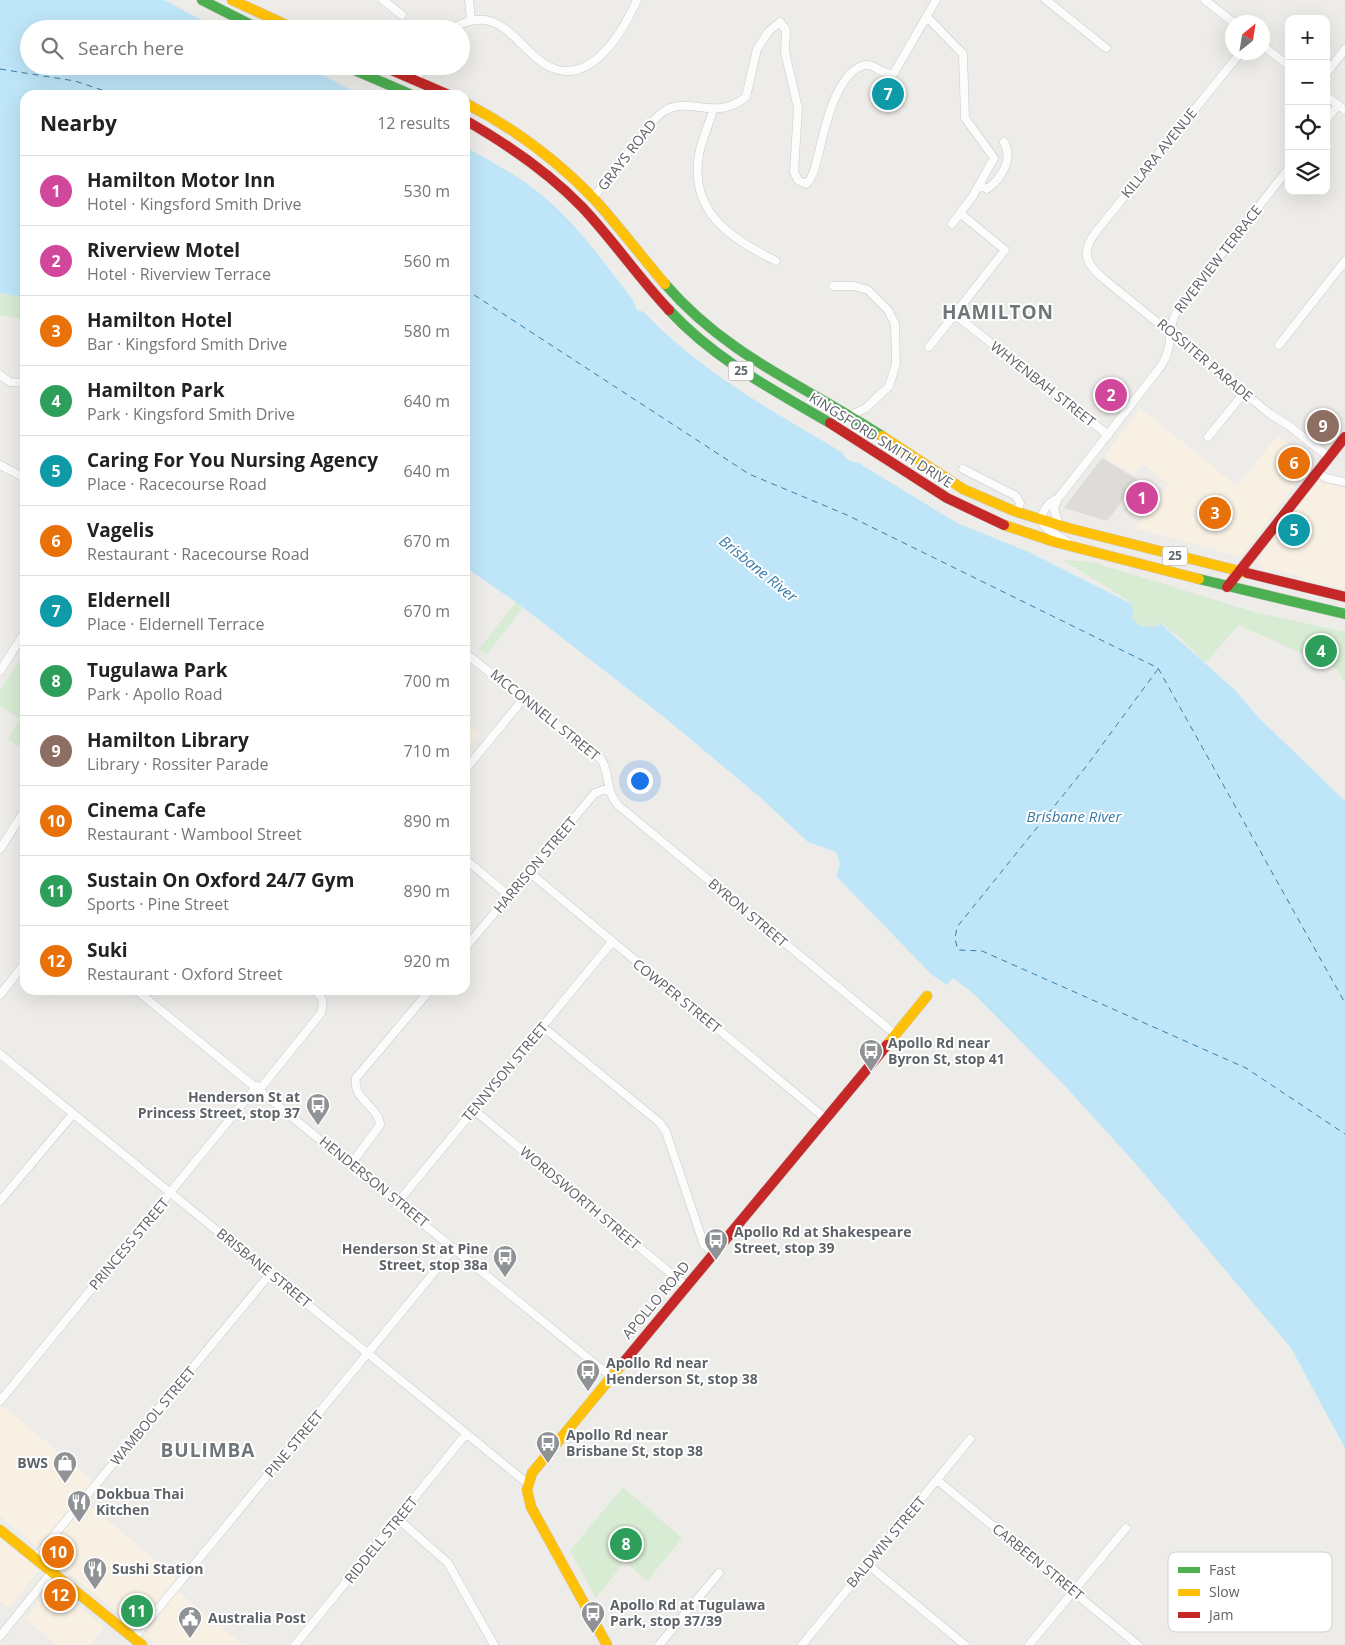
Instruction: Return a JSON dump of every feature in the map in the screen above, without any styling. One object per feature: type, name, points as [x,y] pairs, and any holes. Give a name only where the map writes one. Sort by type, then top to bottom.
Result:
[{"type":"main road","points":[[202,0],[241,20]]},
{"type":"main road","points":[[232,0],[275,20]]},
{"type":"main road","points":[[366,75],[400,90]]},
{"type":"main road","points":[[402,75],[437,90]]},
{"type":"main road","name":"KINGSFORD SMITH DRIVE","points":[[470,106],[530,142],[570,175],[593,198],[664,285],[710,330],[767,370],[864,425],[950,482],[1017,513],[1238,572],[1345,597]]},
{"type":"main road","name":"KINGSFORD SMITH DRIVE","points":[[470,123],[514,149],[561,187],[594,221],[648,289],[671,314],[728,363],[857,438],[953,501],[1018,530],[1071,546],[1227,587],[1345,614]]},
{"type":"main road","points":[[1227,587],[1345,437]]},
{"type":"main road","name":"APOLLO ROAD","points":[[527,1483],[532,1473],[610,1376],[927,996]]},
{"type":"main road","points":[[527,1483],[527,1498],[531,1507],[607,1645]]},
{"type":"main road","points":[[0,1530],[136,1642]]},
{"type":"street","points":[[382,0],[402,15]]},
{"type":"street","points":[[469,0],[471,19],[482,19],[500,24],[548,66],[563,70],[587,66],[603,55],[621,30],[637,0]]},
{"type":"street","points":[[936,0],[927,17],[961,50],[964,56],[964,116],[970,127],[994,158],[980,185],[952,224]]},
{"type":"street","points":[[1046,0],[1106,48]]},
{"type":"street","points":[[1205,0],[1225,15]]},
{"type":"street","name":"GRAYS ROAD","points":[[593,198],[662,111],[677,105],[713,110],[729,108],[747,96],[757,49],[777,23],[782,23],[786,30],[786,57],[798,108],[794,172],[798,180],[807,184],[812,176],[833,102],[843,84],[855,70],[864,65],[872,66],[889,74],[894,73],[927,17]]},
{"type":"street","points":[[1330,69],[1345,50]]},
{"type":"street","points":[[1270,52],[1285,63]]},
{"type":"street","name":"KILLARA AVENUE","points":[[1087,257],[1087,247],[1094,233],[1235,60]]},
{"type":"street","points":[[417,82],[420,75]]},
{"type":"street","points":[[1330,99],[1342,108],[1330,117]]},
{"type":"street","points":[[713,110],[698,162],[698,178],[702,197],[716,220],[736,239],[776,260]]},
{"type":"street","points":[[980,185],[987,189],[1001,175],[1008,157],[1004,142]]},
{"type":"street","name":"RIVERVIEW TERRACE","points":[[1042,520],[1047,507],[1056,500],[1108,435],[1166,358],[1171,347],[1171,322],[1179,306],[1285,173]]},
{"type":"street","points":[[929,347],[1005,250],[961,214]]},
{"type":"street","name":"ROSSITER PARADE","points":[[1087,257],[1101,277],[1244,393],[1329,457]]},
{"type":"street","points":[[1279,345],[1345,260]]},
{"type":"street","points":[[833,286],[854,286],[868,290],[885,307],[895,322],[896,364],[893,377],[886,390],[866,408],[849,416]]},
{"type":"street","name":"WHYENBAH STREET","points":[[954,314],[1108,435]]},
{"type":"street","points":[[0,375],[10,382],[20,383]]},
{"type":"street","points":[[1208,437],[1244,393]]},
{"type":"street","points":[[864,425],[866,408]]},
{"type":"street","points":[[0,465],[20,475]]},
{"type":"street","name":"KINGSFORD SMITH DRIVE","points":[[963,469],[1016,496],[1020,503],[1017,513]]},
{"type":"street","points":[[1317,472],[1326,478],[1345,482]]},
{"type":"street","points":[[1056,500],[1054,509],[1059,525]]},
{"type":"street","points":[[1042,520],[1047,530],[1059,534],[1071,546]]},
{"type":"street","points":[[0,671],[20,640]]},
{"type":"street","name":"MCCONNELL STREET","points":[[470,657],[601,759],[605,766],[609,788]]},
{"type":"street","points":[[470,764],[524,698]]},
{"type":"street","name":"HARRISON STREET","points":[[470,942],[595,793],[609,788]]},
{"type":"street","name":"BYRON STREET","points":[[609,788],[611,797],[619,806],[894,1034]]},
{"type":"street","points":[[0,849],[20,818]]},
{"type":"street","points":[[470,863],[509,896]]},
{"type":"street","name":"COWPER STREET","points":[[529,872],[825,1118]]},
{"type":"street","name":"TENNYSON STREET","points":[[398,1202],[612,942]]},
{"type":"street","points":[[0,995],[20,969]]},
{"type":"street","name":"HENDERSON STREET","points":[[142,995],[610,1376]]},
{"type":"street","name":"PRINCESS STREET","points":[[0,1401],[321,1014],[324,1002],[320,995]]},
{"type":"street","points":[[351,1164],[380,1126],[378,1116],[357,1092],[355,1086],[356,1078],[426,995]]},
{"type":"street","points":[[543,1027],[660,1123],[666,1132],[704,1245],[714,1253]]},
{"type":"street","name":"BRISBANE STREET","points":[[0,1054],[527,1483]]},
{"type":"street","name":"WORDSWORTH STREET","points":[[474,1110],[686,1286]]},
{"type":"street","points":[[0,1202],[73,1114]]},
{"type":"street","name":"PINE STREET","points":[[136,1642],[454,1248]]},
{"type":"street","name":"WAMBOOL STREET","points":[[35,1558],[270,1274]]},
{"type":"street","name":"RIDDELL STREET","points":[[295,1645],[466,1434]]},
{"type":"street","name":"BALDWIN STREET","points":[[802,1645],[970,1439]]},
{"type":"street","name":"CARBEEN STREET","points":[[937,1480],[1138,1645]]},
{"type":"street","points":[[398,1519],[448,1563],[494,1645]]},
{"type":"street","points":[[1029,1645],[1126,1528]]},
{"type":"street","points":[[867,1564],[965,1645]]},
{"type":"street","points":[[0,1636],[52,1572]]},
{"type":"street","points":[[659,1645],[719,1573]]},
{"type":"shaded area","points":[[1140,408],[1237,486],[1278,435],[1309,460],[1310,464],[1241,557],[1135,528],[1169,484],[1142,464],[1134,475],[1104,457]]},
{"type":"shaded area","points":[[1102,458],[1138,480],[1107,521],[1064,508]]},
{"type":"shaded area","points":[[1317,481],[1345,488],[1345,589],[1304,580],[1302,576],[1275,570],[1266,571],[1259,563],[1262,553]]},
{"type":"shaded area","points":[[470,726],[480,733],[470,746]]},
{"type":"shaded area","points":[[3,1406],[96,1483],[83,1500],[181,1581],[175,1589],[243,1645],[156,1645],[0,1516],[0,1410]]},
{"type":"shaded area","points":[[0,1539],[39,1570],[9,1608],[0,1601]]},
{"type":"shaded area","points":[[53,1585],[104,1627],[90,1645],[57,1645],[25,1619]]},
{"type":"green space","points":[[0,293],[20,297],[20,319],[0,315]]},
{"type":"green space","points":[[1063,560],[1092,562],[1254,612],[1345,632],[1345,684],[1338,670],[1239,625],[1205,663],[1177,635],[1160,623],[1157,627],[1141,626],[1131,619],[1134,610],[1130,608],[1132,603]]},
{"type":"green space","points":[[516,602],[523,608],[486,655],[479,649]]},
{"type":"green space","points":[[20,659],[20,719],[0,706],[0,691]]},
{"type":"green space","points":[[20,719],[20,747],[8,739]]},
{"type":"green space","points":[[623,1487],[682,1538],[647,1581],[625,1561],[596,1598],[570,1551]]},
{"type":"water","points":[[0,0],[164,0],[202,20],[20,20],[20,75],[322,75],[351,90],[20,90],[20,297],[0,293]]},
{"type":"water","name":"Brisbane River","points":[[470,150],[524,182],[556,207],[601,259],[633,300],[637,310],[644,312],[689,354],[713,372],[764,406],[843,453],[849,460],[857,462],[957,523],[1031,553],[1132,604],[1130,608],[1134,610],[1132,619],[1141,626],[1157,627],[1160,623],[1235,690],[1259,718],[1345,801],[1345,1448],[1291,1348],[1135,1163],[1065,1086],[974,994],[953,978],[947,985],[932,975],[836,876],[840,864],[836,852],[808,842],[761,798],[664,717],[516,602],[470,570]]},
{"type":"ferry route","points":[[0,69],[20,72]]},
{"type":"ferry route","points":[[38,75],[75,81],[102,90]]},
{"type":"ferry route","points":[[470,292],[749,474],[847,515],[1158,668],[1345,1003]]},
{"type":"ferry route","points":[[1158,669],[1085,768],[957,927],[955,939],[958,950],[982,951],[1246,1068],[1345,1134]]},
{"type":"traffic: fast","points":[[202,0],[241,20]]},
{"type":"traffic: fast","points":[[366,75],[400,90]]},
{"type":"traffic: fast","points":[[665,284],[689,309],[741,351],[882,436]]},
{"type":"traffic: fast","points":[[669,310],[686,328],[725,359],[766,386],[830,423]]},
{"type":"traffic: fast","points":[[1199,579],[1345,614]]},
{"type":"traffic: slow","points":[[232,0],[275,20]]},
{"type":"traffic: slow","points":[[470,106],[518,134],[566,172],[596,201],[665,284]]},
{"type":"traffic: slow","points":[[882,436],[963,489],[1014,511],[1068,528],[1247,573]]},
{"type":"traffic: slow","points":[[1004,525],[1055,542],[1199,579]]},
{"type":"traffic: slow","points":[[887,1045],[927,996]]},
{"type":"traffic: slow","points":[[607,1645],[531,1507],[527,1490],[532,1473],[623,1363]]},
{"type":"traffic: slow","points":[[0,1530],[142,1645]]},
{"type":"traffic: jam","points":[[403,75],[437,90]]},
{"type":"traffic: jam","points":[[470,123],[526,159],[569,194],[669,310]]},
{"type":"traffic: jam","points":[[830,423],[947,498],[1004,525]]},
{"type":"traffic: jam","points":[[1227,587],[1345,437]]},
{"type":"traffic: jam","points":[[1247,573],[1345,597]]},
{"type":"traffic: jam","points":[[623,1363],[887,1045]]},
{"type":"place","name":"Eldernell","points":[[888,94]]},
{"type":"place","name":"Riverview Motel","points":[[1111,395]]},
{"type":"place","name":"Hamilton Library","points":[[1323,426]]},
{"type":"place","name":"Vagelis","points":[[1294,463]]},
{"type":"place","name":"Hamilton Motor Inn","points":[[1142,498]]},
{"type":"place","name":"Hamilton Hotel","points":[[1215,513]]},
{"type":"place","name":"Caring For You Nursing Agency","points":[[1294,530]]},
{"type":"place","name":"Hamilton Park","points":[[1321,651]]},
{"type":"place","name":"Apollo Rd near Byron St, stop 41","points":[[871,1072]]},
{"type":"place","name":"Henderson St at Princess Street, stop 37","points":[[318,1126]]},
{"type":"place","name":"Apollo Rd at Shakespeare Street, stop 39","points":[[716,1261]]},
{"type":"place","name":"Henderson St at Pine Street, stop 38a","points":[[505,1278]]},
{"type":"place","name":"Apollo Rd near Henderson St, stop 38","points":[[588,1392]]},
{"type":"place","name":"Apollo Rd near Brisbane St, stop 38","points":[[548,1464]]},
{"type":"place","name":"BWS","points":[[65,1484]]},
{"type":"place","name":"Dokbua Thai Kitchen","points":[[79,1523]]},
{"type":"place","name":"Tugulawa Park","points":[[626,1544]]},
{"type":"place","name":"Cinema Cafe","points":[[58,1552]]},
{"type":"place","name":"Sushi Station","points":[[95,1590]]},
{"type":"place","name":"Suki","points":[[60,1595]]},
{"type":"place","name":"Sustain On Oxford 24/7 Gym","points":[[137,1611]]},
{"type":"place","name":"Apollo Rd at Tugulawa Park, stop 37/39","points":[[593,1634]]},
{"type":"place","name":"Australia Post","points":[[190,1639]]},
{"type":"district","name":"HAMILTON","points":[[998,312]]},
{"type":"district","name":"BULIMBA","points":[[208,1450]]}]
